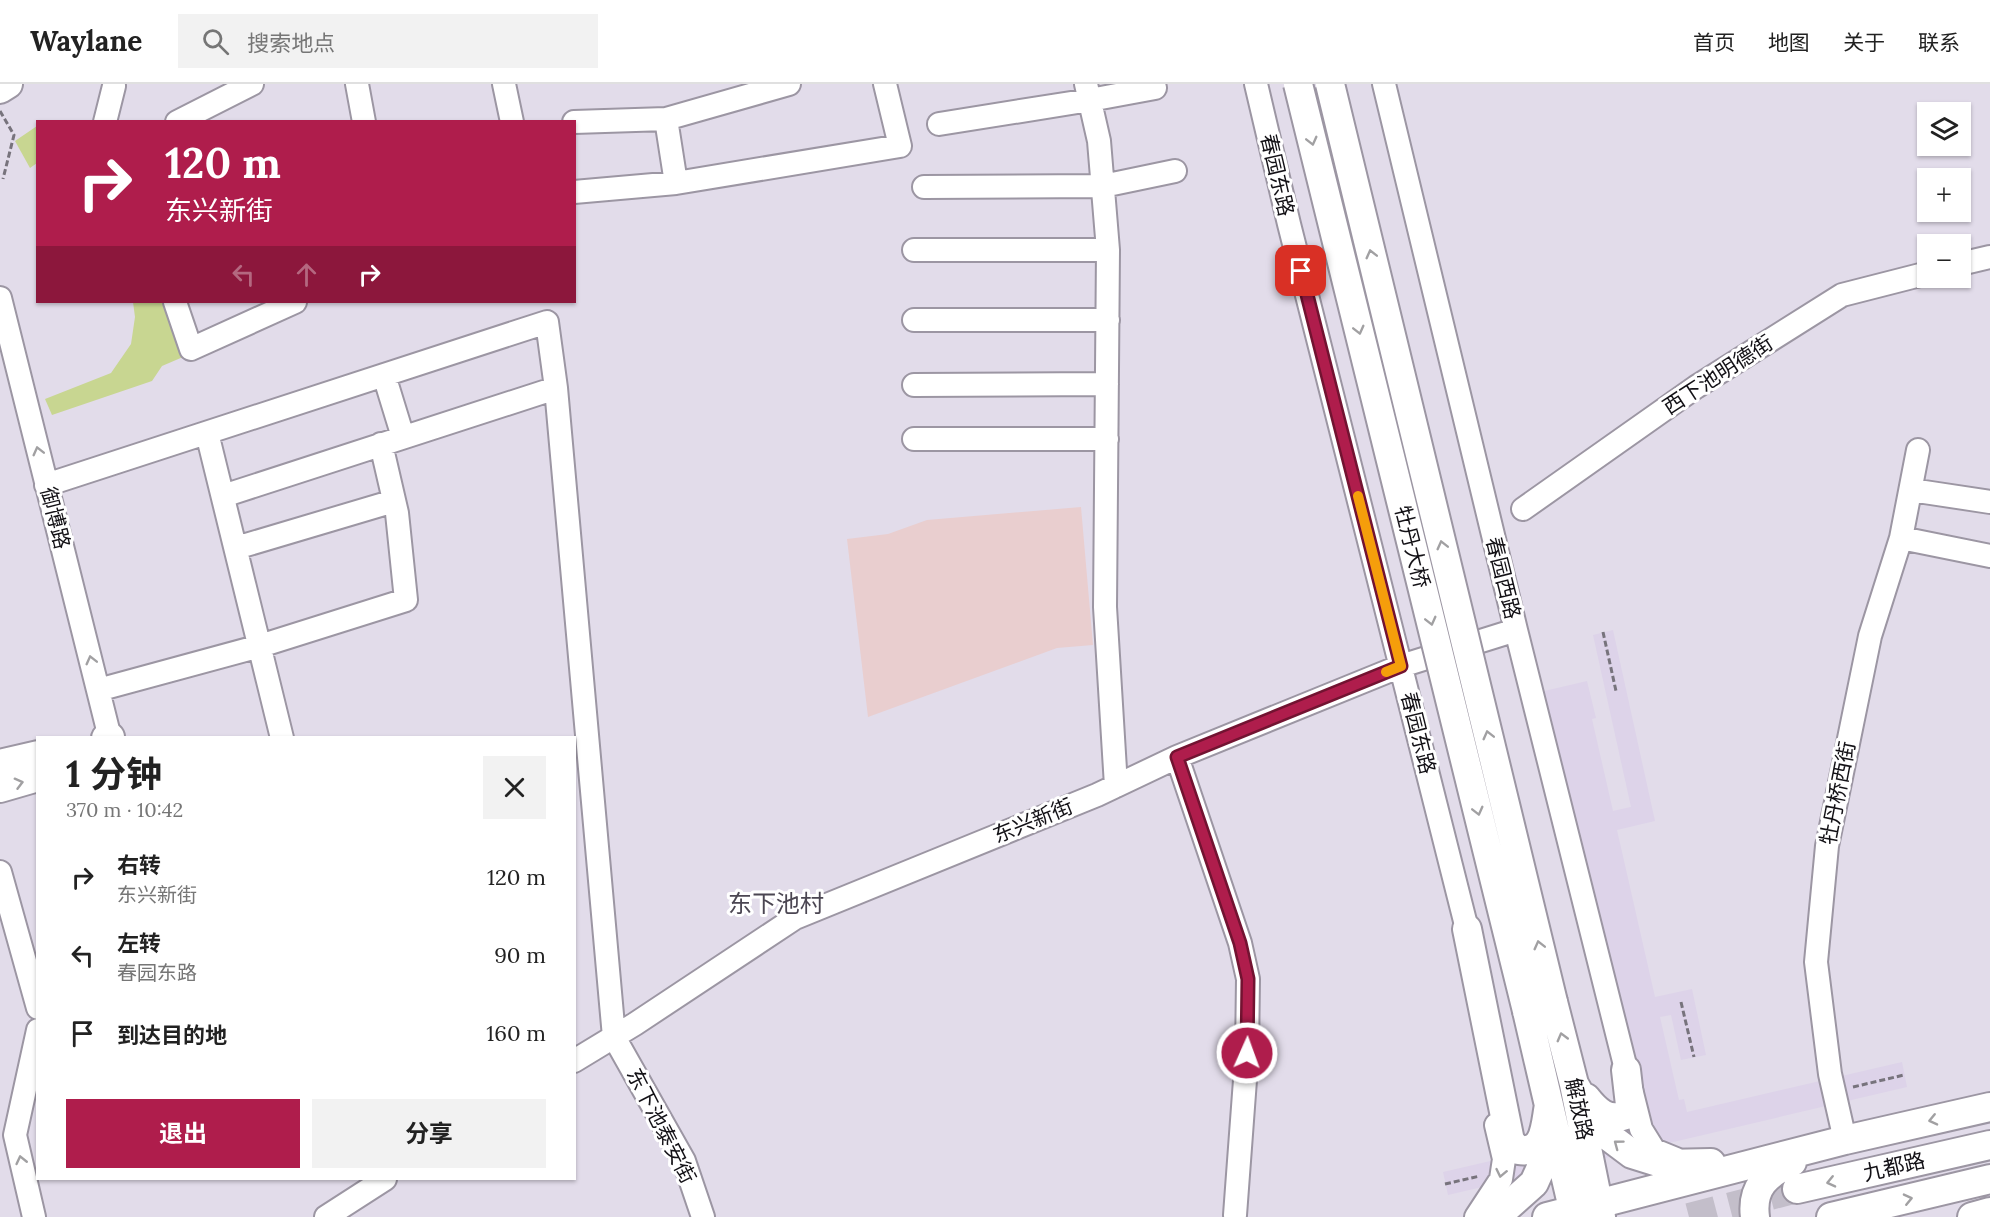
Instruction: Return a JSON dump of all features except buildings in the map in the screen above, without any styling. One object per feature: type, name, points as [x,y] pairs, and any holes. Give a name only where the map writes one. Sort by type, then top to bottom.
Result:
[{"type":"main road","points":[[0,89],[8,84]]},
{"type":"main road","name":"牡丹大桥","points":[[1298,84],[1540,1006]]},
{"type":"main road","name":"牡丹大桥","points":[[1330,84],[1540,1006]]},
{"type":"main road","points":[[0,764],[36,755]]},
{"type":"main road","points":[[0,788],[36,778]]},
{"type":"main road","points":[[1467,929],[1510,1141],[1518,1150],[1528,1151],[1536,1148],[1542,1140],[1549,1105]]},
{"type":"main road","name":"解放路","points":[[1540,1006],[1574,1084],[1579,1213]]},
{"type":"main road","name":"解放路","points":[[1540,1006],[1549,1105],[1579,1213]]},
{"type":"main road","points":[[1574,1084],[1593,1108],[1607,1116],[1617,1118],[1626,1115],[1630,1105],[1626,1070]]},
{"type":"main road","points":[[1574,1084],[1600,1130],[1632,1155],[1664,1164],[1698,1165],[1817,1148]]},
{"type":"main road","points":[[1496,1217],[1534,1183],[1548,1152],[1549,1105]]},
{"type":"main road","points":[[1579,1213],[1845,1140],[1990,1107]]},
{"type":"main road","name":"九都路","points":[[1797,1189],[1990,1145]]},
{"type":"main road","points":[[1755,1217],[1757,1188],[1766,1177],[1817,1148]]},
{"type":"main road","name":"九都路","points":[[1831,1217],[1990,1179]]},
{"type":"main road","points":[[1972,1217],[1990,1212]]},
{"type":"street","points":[[181,120],[252,84]]},
{"type":"street","points":[[357,84],[364,120]]},
{"type":"street","points":[[504,84],[512,120]]},
{"type":"street","points":[[576,122],[666,119],[789,84]]},
{"type":"street","points":[[576,192],[676,183],[900,146],[885,84]]},
{"type":"street","name":"春园东路","points":[[1256,84],[1467,929],[1480,1053],[1504,1159],[1501,1179],[1476,1217]]},
{"type":"street","name":"春园西路","points":[[1384,84],[1516,630],[1641,1129],[1654,1150],[1665,1156],[1698,1165]]},
{"type":"street","points":[[106,120],[114,86]]},
{"type":"street","points":[[939,124],[1088,92],[1155,88]]},
{"type":"street","points":[[1088,92],[1099,141],[1108,250],[1105,607],[1116,786]]},
{"type":"street","points":[[666,119],[676,183]]},
{"type":"street","points":[[924,187],[1103,186],[1175,171]]},
{"type":"street","points":[[914,250],[1108,250]]},
{"type":"street","points":[[1971,261],[1990,257]]},
{"type":"street","name":"西下池明德街","points":[[1523,509],[1696,387],[1842,295],[1917,276]]},
{"type":"street","name":"御博路","points":[[0,298],[109,736]]},
{"type":"street","points":[[175,303],[191,349],[293,303]]},
{"type":"street","points":[[914,320],[1108,320]]},
{"type":"street","points":[[46,485],[547,322],[556,388],[614,1037]]},
{"type":"street","points":[[384,375],[403,437]]},
{"type":"street","points":[[914,385],[1107,384]]},
{"type":"street","points":[[223,496],[556,388]]},
{"type":"street","points":[[207,433],[282,736]]},
{"type":"street","points":[[914,439],[1107,439]]},
{"type":"street","points":[[98,690],[260,646],[406,600],[394,501],[381,444]]},
{"type":"street","name":"牡丹桥西街","points":[[1845,1140],[1830,1074],[1815,962],[1827,846],[1870,636],[1901,538],[1918,450]]},
{"type":"street","points":[[1911,490],[1990,502]]},
{"type":"street","points":[[236,549],[394,501]]},
{"type":"street","points":[[1901,538],[1990,556]]},
{"type":"street","name":"东兴新街","points":[[576,1060],[795,918],[1116,786],[1177,757],[1401,666],[1516,630]]},
{"type":"street","points":[[1177,757],[1240,943],[1248,979],[1247,1053],[1235,1215]]},
{"type":"street","points":[[0,872],[36,1001]]},
{"type":"street","name":"东下池泰安街","points":[[614,1037],[684,1161],[703,1217]]},
{"type":"street","points":[[34,1217],[15,1135],[36,1039]]},
{"type":"street","points":[[326,1217],[383,1180]]},
{"type":"path","points":[[0,111],[14,135],[3,179]]},
{"type":"path","points":[[1603,633],[1616,691]]},
{"type":"path","points":[[1681,1002],[1694,1057]]},
{"type":"path","points":[[1847,1088],[1904,1075]]},
{"type":"path","points":[[1445,1184],[1480,1176]]},
{"type":"shaded area","points":[[1081,507],[1093,645],[1057,648],[868,717],[847,539],[888,534],[927,520]]},
{"type":"shaded area","points":[[1613,630],[1655,821],[1617,830],[1655,997],[1692,989],[1706,1055],[1681,1060],[1671,1015],[1660,1017],[1679,1100],[1684,1099],[1687,1112],[1902,1062],[1907,1087],[1448,1195],[1443,1172],[1624,1130],[1624,1114],[1536,732],[1523,696],[1587,681],[1596,718],[1592,719],[1613,811],[1631,807],[1593,635]]},
{"type":"green space","points":[[36,127],[36,164],[30,168],[15,141]]},
{"type":"green space","points":[[133,303],[166,303],[183,357],[162,366],[152,381],[52,415],[45,399],[111,373],[131,344],[135,317]]},
{"type":"tunnel","points":[[1689,1217],[1797,1189]]},
{"type":"slow traffic","points":[[1358,496],[1401,666],[1386,672]]},
{"type":"district","name":"东下池村","points":[[776,904]]},
{"type":"route","points":[[1247,1053],[1248,979],[1240,943],[1177,757],[1401,666],[1301,271]]}]
